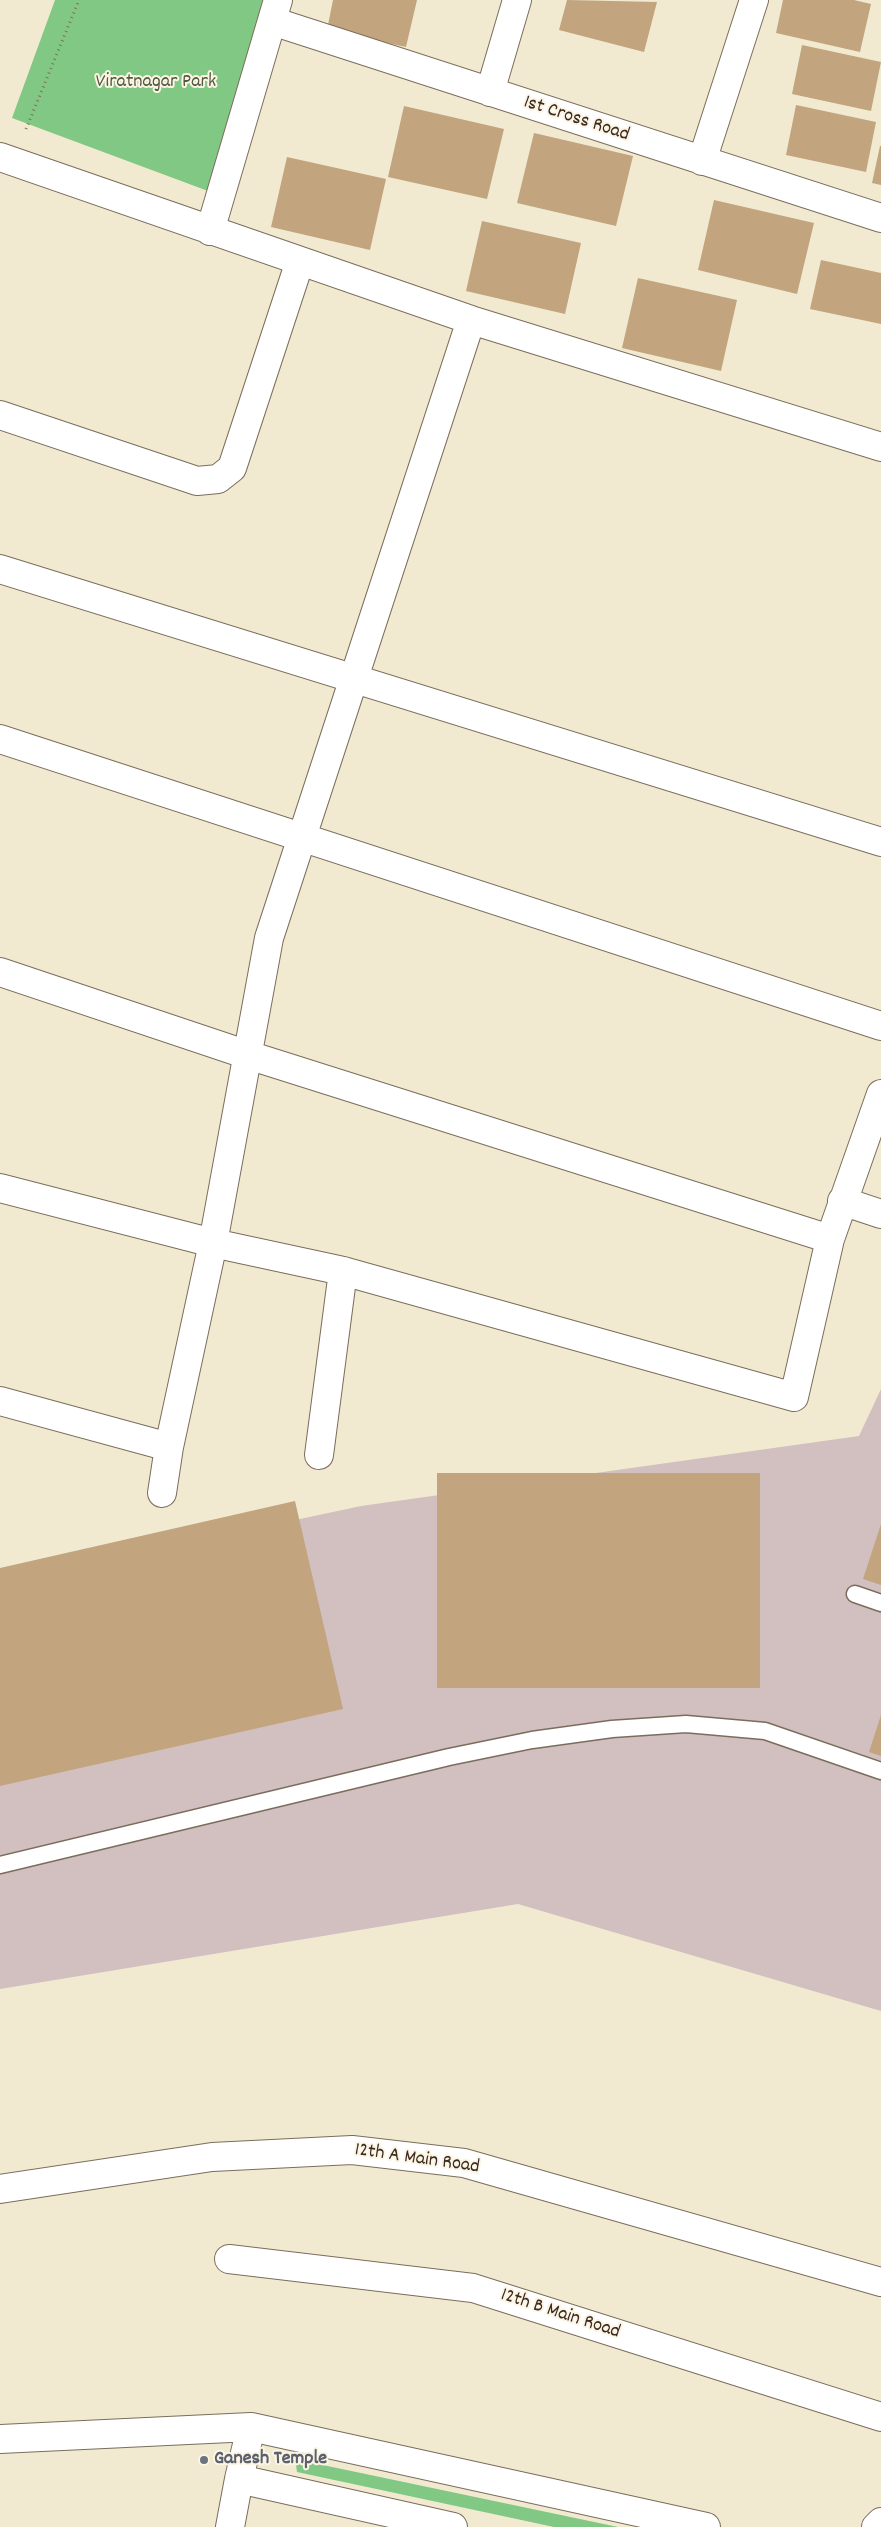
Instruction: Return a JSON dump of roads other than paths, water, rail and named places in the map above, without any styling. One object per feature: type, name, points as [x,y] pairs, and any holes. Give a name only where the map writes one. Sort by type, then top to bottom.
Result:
[{"type":"street","points":[[490,92],[517,0]]},
{"type":"street","points":[[702,161],[754,0]]},
{"type":"street","points":[[210,231],[275,10]]},
{"type":"street","name":"1st Cross Road","points":[[275,10],[490,92],[881,218]]},
{"type":"street","points":[[6,159],[471,320],[881,447]]},
{"type":"street","points":[[0,415],[197,481],[218,479],[232,468],[300,261]]},
{"type":"street","points":[[162,1493],[213,1243],[269,938],[471,320]]},
{"type":"street","points":[[0,569],[881,842]]},
{"type":"street","points":[[0,739],[881,1026]]},
{"type":"street","points":[[0,972],[248,1055],[830,1239]]},
{"type":"street","points":[[0,1188],[213,1243],[343,1270],[794,1397],[830,1239],[881,1094]]},
{"type":"street","points":[[842,1202],[881,1214]]},
{"type":"street","points":[[318,1455],[343,1270]]},
{"type":"street","points":[[4,1409],[170,1447]]},
{"type":"street","name":"12th A Main Road","points":[[0,2189],[212,2158],[352,2150],[464,2163],[881,2282]]},
{"type":"street","name":"12th B Main Road","points":[[229,2259],[474,2288],[881,2417]]},
{"type":"street","points":[[0,2439],[251,2427],[706,2527]]},
{"type":"street","points":[[230,2527],[251,2427]]},
{"type":"street","points":[[239,2479],[453,2527]]},
{"type":"street","points":[[876,2527],[881,2522]]},
{"type":"lane","points":[[855,1594],[881,1603]]},
{"type":"lane","points":[[0,1865],[449,1757],[532,1740],[612,1729],[686,1724],[765,1731],[881,1771]]},
{"type":"place","name":"Ganesh Temple","points":[[204,2460]]},
{"type":"park label","name":"Viratnagar Park","points":[[156,83]]}]
